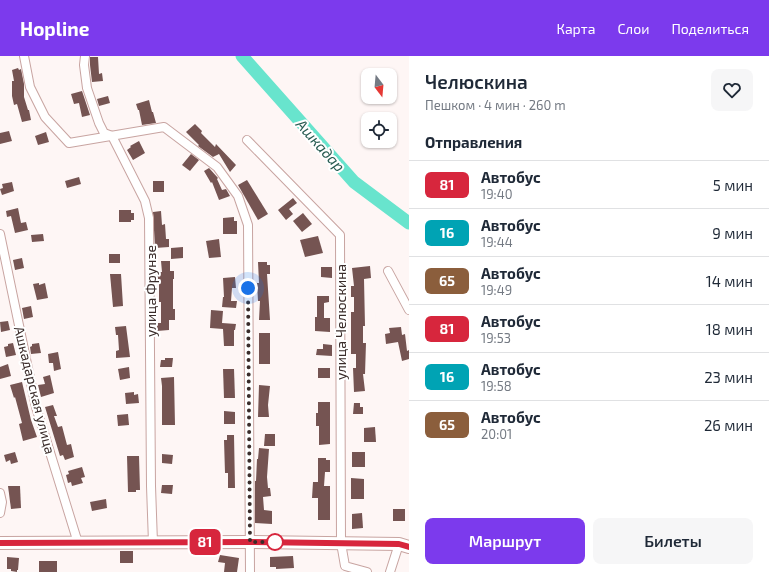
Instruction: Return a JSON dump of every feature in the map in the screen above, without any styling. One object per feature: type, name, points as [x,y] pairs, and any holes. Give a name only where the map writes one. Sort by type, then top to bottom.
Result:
[{"type":"street","points":[[24,56],[30,87],[45,117],[69,142],[164,127],[217,167],[238,196],[248,225],[250,572]]},
{"type":"street","name":"улица Фрунзе","points":[[85,56],[84,65],[87,88],[99,123],[104,133],[112,136],[145,201],[149,218],[151,486],[153,543]]},
{"type":"street","name":"улица Челюскина","points":[[247,140],[340,235],[341,543],[345,566],[358,571]]},
{"type":"street","name":"Ашкадарская улица","points":[[0,234],[36,407],[78,543]]},
{"type":"street","points":[[388,271],[409,310]]},
{"type":"street","points":[[0,493],[2,502],[0,513]]},
{"type":"street","points":[[0,543],[250,542],[341,543],[404,546],[390,572]]},
{"type":"street","points":[[358,571],[367,572]]},
{"type":"building","points":[[90,57],[98,57],[99,74],[102,73],[103,81],[92,82]]},
{"type":"building","points":[[18,68],[19,70],[21,69],[24,84],[24,97],[31,120],[22,122],[17,104],[14,105],[12,96],[12,81],[14,81],[12,70]]},
{"type":"building","points":[[82,91],[90,115],[82,117],[79,103],[74,104],[71,94]]},
{"type":"building","points":[[108,96],[110,103],[99,106],[97,99]]},
{"type":"building","points":[[149,100],[156,123],[142,125],[139,110],[136,104]]},
{"type":"building","points":[[195,124],[202,131],[201,133],[215,147],[216,144],[236,165],[230,172],[219,154],[213,157],[198,146],[199,145],[186,132]]},
{"type":"building","points":[[9,131],[12,141],[0,144],[0,133]]},
{"type":"building","points":[[46,132],[49,142],[38,145],[35,136]]},
{"type":"building","points":[[139,141],[145,153],[133,160],[127,150],[131,147],[130,146]]},
{"type":"building","points":[[191,154],[199,160],[190,171],[182,165]]},
{"type":"building","points":[[209,168],[218,178],[217,179],[222,190],[226,189],[230,196],[219,200],[212,182],[211,183],[204,171]]},
{"type":"building","points":[[79,177],[81,184],[67,188],[65,181]]},
{"type":"building","points":[[247,180],[268,214],[258,220],[238,185]]},
{"type":"building","points":[[153,181],[164,181],[164,192],[153,192]]},
{"type":"building","points":[[12,182],[14,191],[2,195],[0,189],[3,188],[2,184]]},
{"type":"building","points":[[293,198],[297,203],[289,209],[293,214],[286,220],[278,210]]},
{"type":"building","points":[[18,208],[21,223],[26,222],[28,230],[15,233],[11,216],[7,217],[6,211]]},
{"type":"building","points":[[119,210],[131,210],[131,213],[134,213],[134,220],[131,220],[131,222],[119,222]]},
{"type":"building","points":[[161,211],[162,225],[165,224],[166,239],[169,239],[169,247],[155,248],[153,212]]},
{"type":"building","points":[[303,213],[312,224],[302,232],[293,221]]},
{"type":"building","points":[[234,217],[234,221],[237,221],[237,234],[223,234],[223,218]]},
{"type":"building","points":[[43,234],[44,241],[32,242],[31,235]]},
{"type":"building","points":[[318,236],[323,253],[305,257],[300,240]]},
{"type":"building","points":[[219,239],[221,257],[209,258],[206,241]]},
{"type":"building","points":[[183,247],[183,258],[171,259],[171,248]]},
{"type":"building","points":[[109,254],[120,254],[120,263],[109,263]]},
{"type":"building","points":[[22,258],[24,268],[15,270],[13,260]]},
{"type":"building","points":[[161,261],[170,261],[170,271],[174,271],[173,309],[175,309],[175,320],[169,320],[169,330],[157,331],[157,323],[161,323],[161,302],[159,302],[159,284],[155,284],[155,272],[162,272]]},
{"type":"building","points":[[258,262],[267,262],[267,265],[270,265],[270,274],[267,274],[270,320],[259,320],[260,301],[258,301],[257,283],[259,283]]},
{"type":"building","points":[[370,266],[371,278],[364,279],[365,326],[363,326],[363,343],[366,343],[365,374],[363,374],[365,391],[354,392],[353,368],[356,368],[356,354],[351,354],[351,312],[354,312],[354,297],[351,297],[351,286],[354,286],[352,268]]},
{"type":"building","points":[[321,267],[332,267],[332,278],[321,277]]},
{"type":"building","points":[[110,274],[121,274],[123,306],[113,307]]},
{"type":"building","points":[[235,277],[236,288],[232,288],[231,301],[237,301],[236,308],[222,307],[224,297],[223,278]]},
{"type":"building","points":[[39,283],[39,285],[45,283],[48,298],[37,300],[33,284]]},
{"type":"building","points":[[317,296],[329,296],[329,302],[324,303],[324,318],[330,318],[330,332],[315,331]]},
{"type":"building","points":[[31,306],[33,317],[24,319],[22,308]]},
{"type":"building","points":[[211,310],[223,311],[222,323],[236,324],[234,330],[234,346],[224,346],[223,329],[210,328]]},
{"type":"building","points":[[8,321],[10,330],[1,332],[0,322]]},
{"type":"building","points":[[126,326],[130,357],[116,358],[116,351],[119,350],[118,335],[116,335],[115,327]]},
{"type":"building","points":[[401,327],[402,335],[405,334],[407,351],[409,350],[409,359],[402,361],[398,342],[386,344],[385,334],[390,333],[389,328]]},
{"type":"building","points":[[259,333],[270,333],[270,364],[259,364]]},
{"type":"building","points":[[13,343],[16,355],[6,357],[4,347]]},
{"type":"building","points":[[39,343],[41,353],[31,354],[30,347],[32,344]]},
{"type":"building","points":[[323,344],[332,345],[332,356],[316,355],[317,349],[323,349]]},
{"type":"building","points":[[58,352],[61,369],[54,371],[53,363],[49,363],[48,354]]},
{"type":"building","points":[[165,358],[173,358],[172,367],[160,367],[161,360],[165,360]]},
{"type":"building","points":[[8,364],[11,376],[0,379],[0,367]]},
{"type":"building","points":[[129,367],[130,378],[120,380],[118,369]]},
{"type":"building","points":[[318,368],[330,368],[330,378],[318,378]]},
{"type":"building","points":[[223,369],[234,369],[235,398],[224,398]]},
{"type":"building","points":[[50,375],[54,393],[41,397],[38,385],[45,384],[43,377]]},
{"type":"building","points":[[174,377],[175,425],[162,425],[161,378]]},
{"type":"building","points":[[22,382],[31,420],[37,437],[23,441],[19,424],[22,423],[10,385]]},
{"type":"building","points":[[259,385],[270,386],[268,405],[269,417],[258,417]]},
{"type":"building","points":[[134,392],[134,395],[138,394],[139,403],[126,404],[125,393]]},
{"type":"building","points":[[318,402],[330,402],[330,444],[319,445],[319,426],[316,426]]},
{"type":"building","points":[[354,403],[360,403],[360,407],[363,407],[363,414],[353,414]]},
{"type":"building","points":[[53,405],[57,416],[54,416],[58,427],[62,426],[67,445],[71,444],[74,457],[65,460],[63,455],[60,456],[45,407]]},
{"type":"building","points":[[224,411],[235,412],[235,424],[224,424]]},
{"type":"building","points":[[128,414],[129,425],[118,426],[117,415]]},
{"type":"building","points":[[375,427],[376,442],[364,442],[364,428]]},
{"type":"building","points":[[265,434],[275,434],[275,446],[264,446]]},
{"type":"building","points":[[227,435],[234,435],[235,488],[228,488],[228,473],[225,473],[224,440],[227,440]]},
{"type":"building","points":[[259,448],[269,449],[267,477],[268,488],[270,488],[271,496],[263,497],[264,510],[272,511],[272,524],[255,523],[255,481]]},
{"type":"building","points":[[15,452],[18,462],[11,464],[10,460],[6,462],[4,455]]},
{"type":"building","points":[[352,452],[365,452],[365,467],[352,467]]},
{"type":"building","points":[[162,454],[173,455],[172,464],[162,463]]},
{"type":"building","points":[[127,456],[139,456],[140,490],[136,490],[136,492],[128,492]]},
{"type":"building","points":[[318,458],[326,458],[326,460],[330,460],[330,472],[325,472],[324,486],[330,486],[330,520],[318,520],[318,498],[312,498],[313,482],[318,482]]},
{"type":"building","points":[[82,467],[85,477],[81,478],[83,483],[72,486],[71,482],[68,483],[66,475],[69,474],[68,471]]},
{"type":"building","points":[[351,478],[364,479],[364,499],[351,499]]},
{"type":"building","points":[[162,485],[173,485],[172,494],[161,493]]},
{"type":"building","points":[[8,486],[20,486],[21,508],[11,509]]},
{"type":"building","points":[[106,499],[107,508],[92,511],[90,502]]},
{"type":"building","points":[[393,509],[405,509],[405,521],[393,521]]},
{"type":"building","points":[[362,513],[363,528],[352,529],[352,514]]},
{"type":"building","points":[[120,551],[133,551],[133,563],[120,563]]},
{"type":"building","points":[[220,555],[239,558],[237,572],[224,572],[225,563],[218,562]]},
{"type":"building","points":[[293,556],[294,568],[276,569],[276,567],[270,567],[270,557]]},
{"type":"building","points":[[7,557],[19,558],[17,572],[7,569]]},
{"type":"building","points":[[39,561],[57,561],[57,572],[39,572]]},
{"type":"waterway","name":"Ашкадар","points":[[242,56],[354,182],[409,223]]},
{"type":"bus line","name":"81","points":[[0,543],[250,542],[399,544],[409,547]]},
{"type":"route","points":[[248,288],[250,542],[280,542],[275,542]]}]
